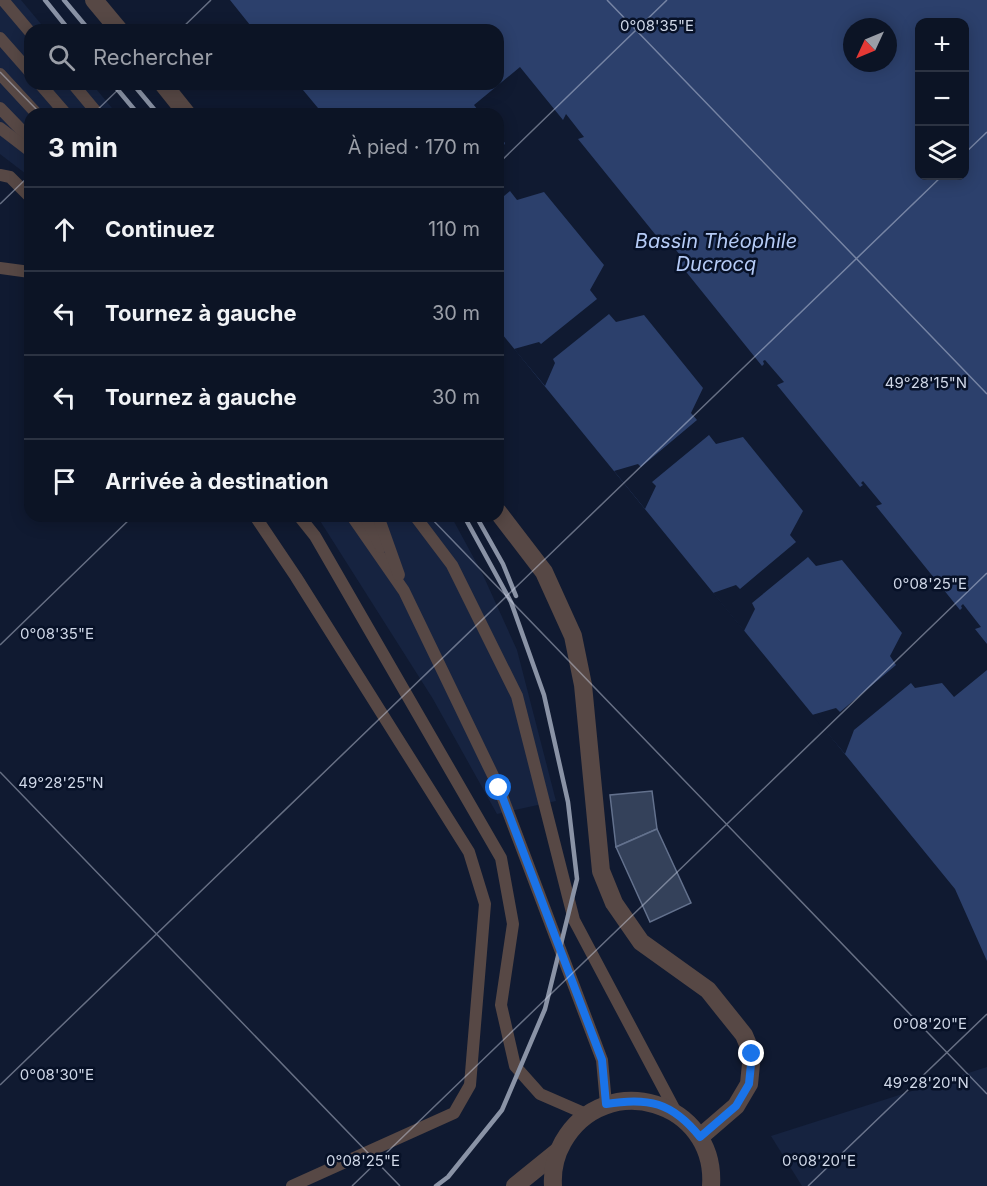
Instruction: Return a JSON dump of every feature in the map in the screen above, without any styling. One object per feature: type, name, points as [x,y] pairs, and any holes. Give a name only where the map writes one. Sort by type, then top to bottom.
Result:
[{"type":"street","points":[[94,0],[114,24]]},
{"type":"street","points":[[168,90],[182,108]]},
{"type":"street","points":[[504,520],[544,572],[573,636],[583,685],[601,871],[614,903],[641,942],[708,990],[744,1035],[752,1054],[749,1084],[736,1106],[700,1137]]},
{"type":"street","points":[[553,1186],[552,1175],[557,1152],[569,1131],[586,1114],[606,1104],[630,1100],[655,1103],[677,1114],[690,1124],[700,1137],[708,1154],[715,1182]]},
{"type":"street","points":[[515,1186],[557,1152]]},
{"type":"lane","points":[[3,0],[24,25]]},
{"type":"lane","points":[[0,38],[24,65]]},
{"type":"lane","points":[[0,74],[31,108]]},
{"type":"lane","points":[[45,90],[61,108]]},
{"type":"lane","points":[[78,90],[93,108]]},
{"type":"lane","points":[[0,108],[24,133]]},
{"type":"lane","points":[[0,128],[24,147]]},
{"type":"lane","points":[[3,174],[24,192]]},
{"type":"lane","points":[[0,268],[24,271]]},
{"type":"lane","points":[[259,522],[302,586],[469,852],[485,904],[470,1085],[454,1113],[292,1186]]},
{"type":"lane","points":[[304,522],[315,536],[501,858],[513,924],[501,1005],[515,1066],[540,1094],[586,1114]]},
{"type":"lane","points":[[356,522],[404,591]]},
{"type":"lane","points":[[368,522],[499,788],[602,1060],[606,1104]]},
{"type":"lane","points":[[380,522],[404,591]]},
{"type":"lane","points":[[420,522],[452,565],[518,696],[574,920],[677,1114]]},
{"type":"shaded area","points":[[0,0],[21,0],[41,24],[24,24],[24,90],[97,90],[112,108],[24,108],[24,172],[0,154]]},
{"type":"shaded area","points":[[321,522],[454,522],[483,575],[517,650],[556,801],[497,814],[433,699]]},
{"type":"shaded area","points":[[987,1067],[987,1186],[802,1186],[771,1136]]},
{"type":"water","name":"Bassin Théophile Ducrocq","points":[[230,0],[987,0],[987,961],[955,889],[504,336],[504,108],[318,108],[303,90],[504,90],[504,24],[249,24]]},
{"type":"pier","points":[[520,67],[563,120],[566,114],[584,137],[578,139],[663,244],[666,238],[685,261],[679,263],[762,366],[765,360],[784,382],[777,385],[860,487],[863,481],[882,504],[876,506],[960,610],[963,604],[981,627],[975,629],[987,644],[987,670],[954,697],[942,683],[915,688],[911,683],[854,730],[845,754],[812,715],[836,708],[840,712],[896,665],[890,656],[902,633],[842,560],[816,566],[808,557],[752,603],[755,609],[744,631],[713,593],[736,585],[740,589],[796,542],[790,535],[803,511],[743,437],[716,444],[709,435],[652,482],[656,486],[645,509],[614,471],[638,464],[641,467],[697,420],[691,413],[703,388],[644,315],[616,322],[609,314],[553,359],[555,363],[545,386],[514,349],[539,342],[541,344],[597,299],[590,290],[604,265],[544,192],[517,200],[510,191],[504,196],[504,108],[476,108],[474,105],[492,90],[504,90],[504,80]]},
{"type":"building","points":[[652,791],[657,829],[616,847],[610,795]]},
{"type":"building","points":[[657,829],[691,903],[650,922],[616,847]]},
{"type":"railway","points":[[45,0],[64,24]]},
{"type":"railway","points":[[64,0],[84,24]]},
{"type":"railway","points":[[118,90],[133,108]]},
{"type":"railway","points":[[138,90],[153,108]]},
{"type":"railway","points":[[436,1186],[448,1177],[502,1110],[545,1009],[577,879],[568,802],[544,695],[511,602],[467,522]]},
{"type":"railway","points":[[479,522],[503,564],[516,596]]},
{"type":"route","points":[[499,788],[602,1060],[606,1104],[630,1100],[655,1103],[677,1114],[690,1124],[700,1137],[736,1106],[749,1084],[752,1054]]}]
